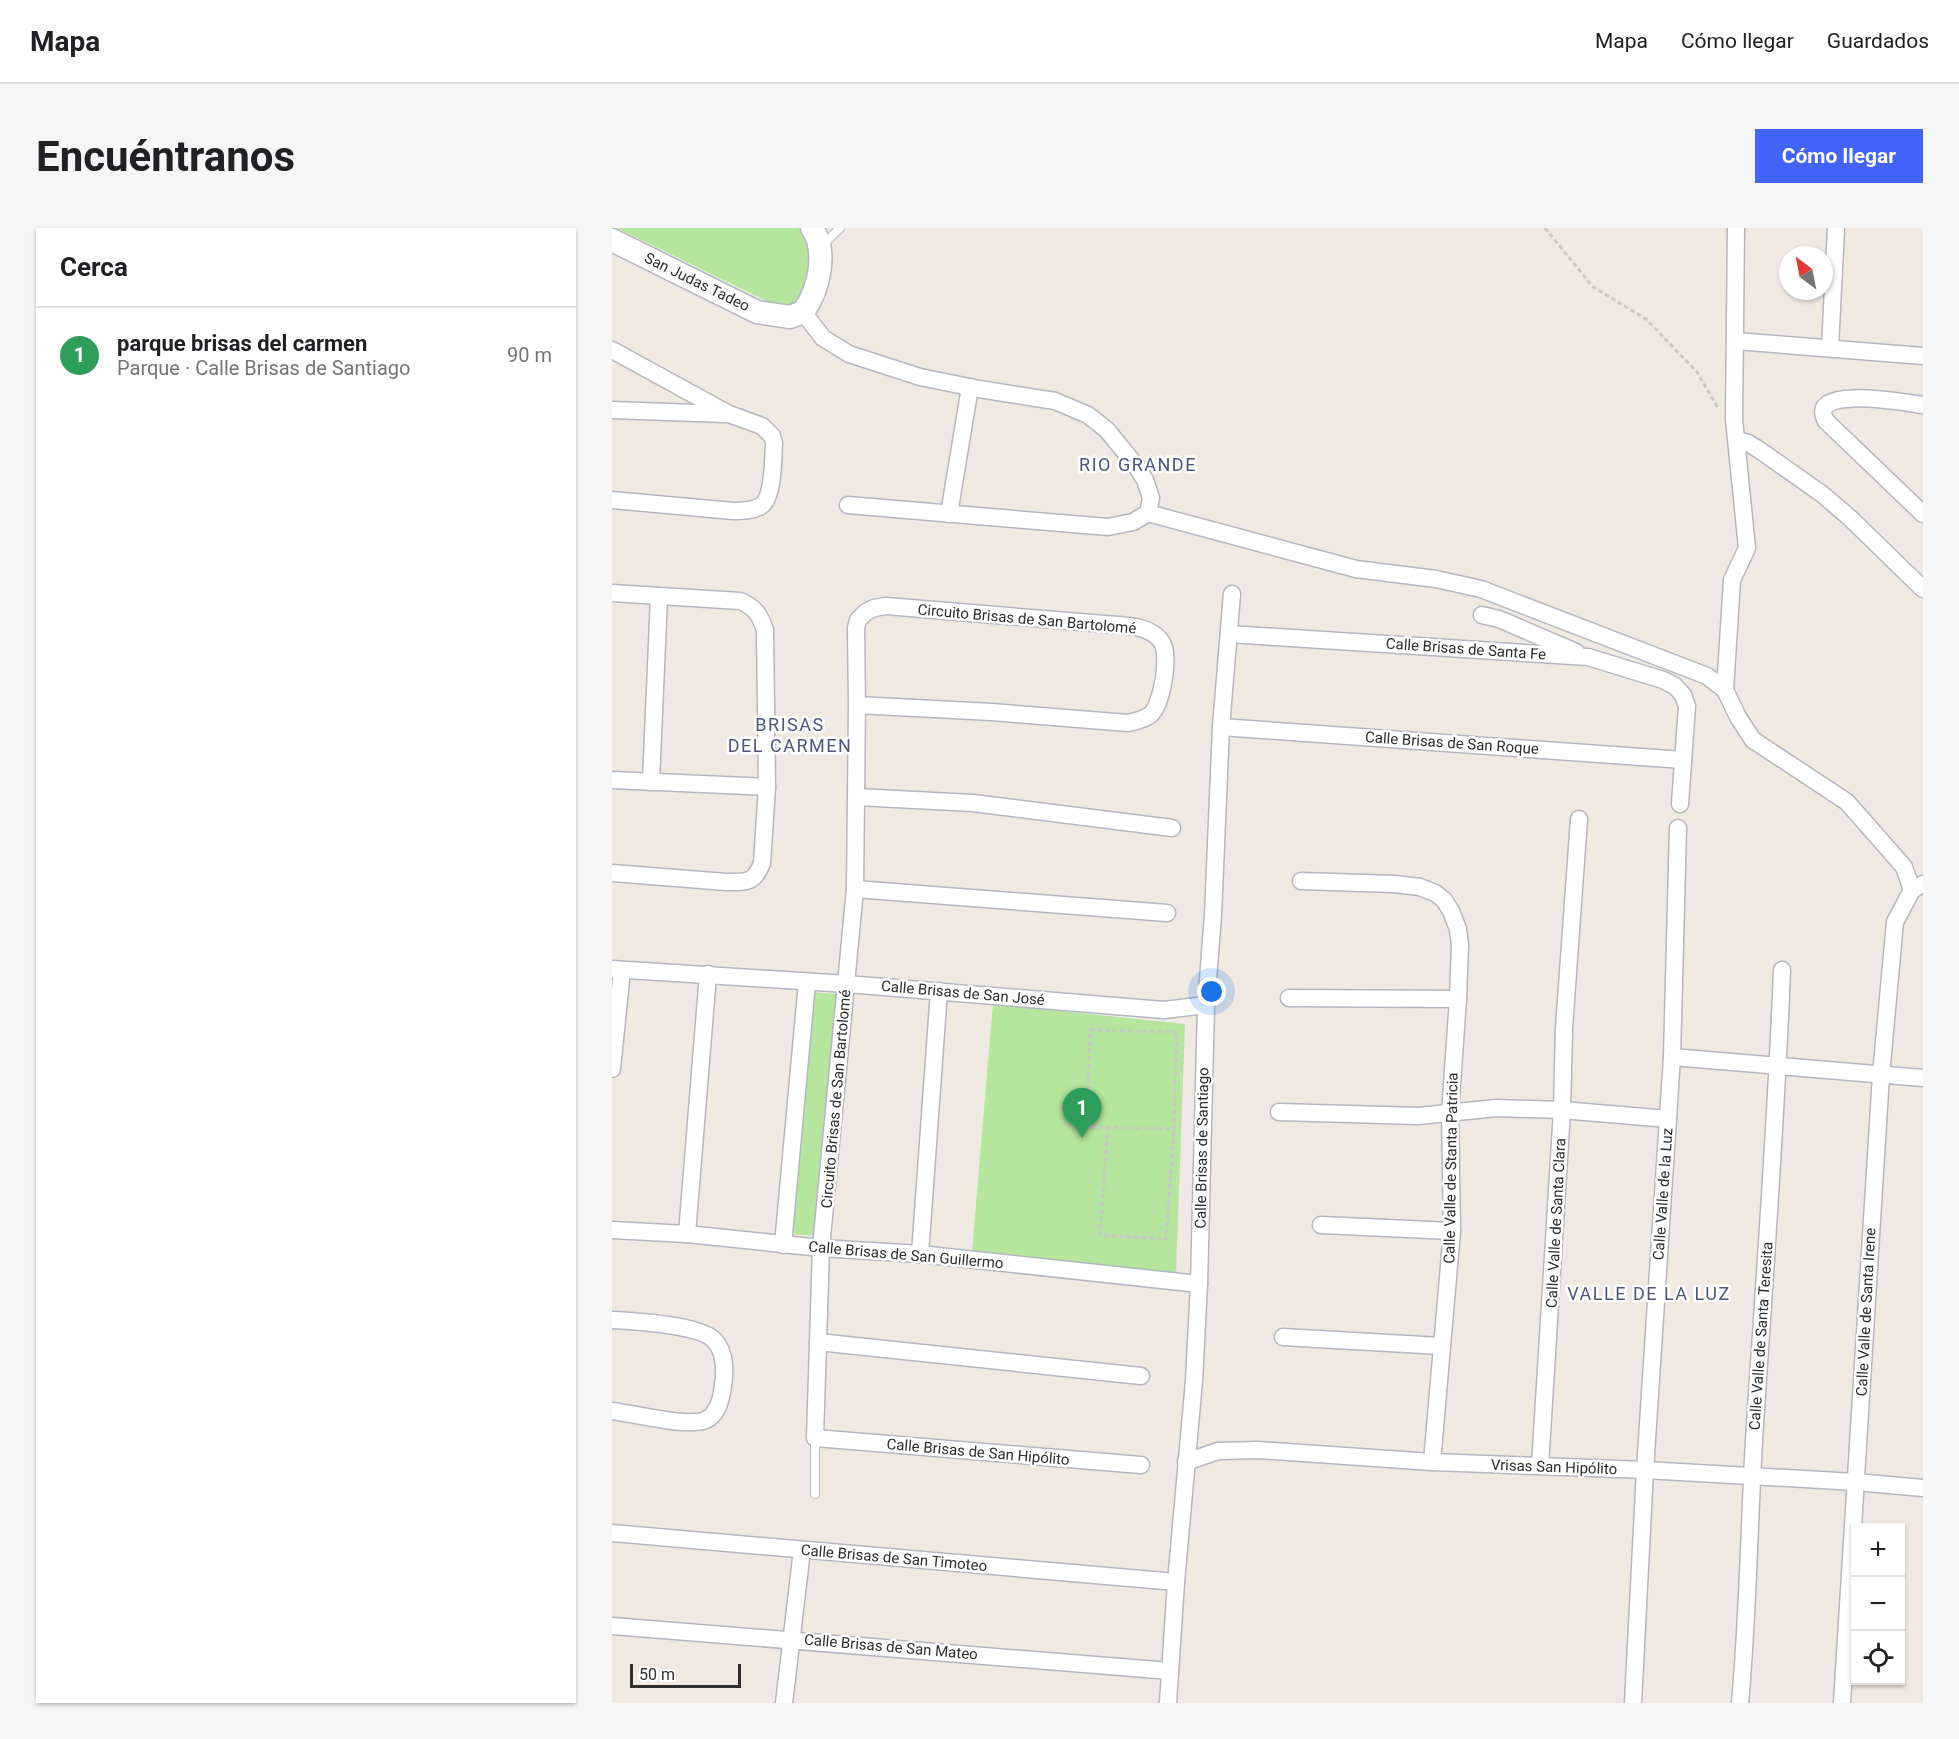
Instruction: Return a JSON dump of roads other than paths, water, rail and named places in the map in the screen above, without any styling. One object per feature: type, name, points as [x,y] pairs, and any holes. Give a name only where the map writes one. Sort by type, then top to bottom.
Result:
[{"type":"street","points":[[1725,690],[1732,580],[1747,548],[1734,419],[1736,228]]},
{"type":"street","points":[[1830,348],[1836,228]]},
{"type":"street","points":[[816,238],[816,289],[803,312],[823,338],[849,354],[920,377],[1054,401],[1088,415],[1107,430],[1132,460],[1145,480],[1149,506]]},
{"type":"street","name":"San Judas Tadeo","points":[[612,240],[757,312],[790,317],[803,312]]},
{"type":"street","points":[[1736,341],[1923,356]]},
{"type":"street","points":[[612,350],[729,414],[762,426],[772,436],[774,442],[769,493],[761,506],[749,510],[733,511],[612,500]]},
{"type":"street","points":[[949,514],[970,387]]},
{"type":"street","points":[[1923,405],[1849,398],[1829,403],[1822,413],[1826,421],[1915,499],[1923,514]]},
{"type":"street","points":[[612,410],[729,414]]},
{"type":"street","points":[[1737,440],[1749,443],[1822,494],[1923,589]]},
{"type":"street","points":[[848,505],[1108,528],[1133,522],[1149,506]]},
{"type":"street","points":[[1149,506],[1356,569],[1436,579],[1481,589],[1707,676],[1725,690],[1738,717],[1753,740],[1847,802],[1905,867],[1918,887]]},
{"type":"street","points":[[612,593],[740,601],[752,606],[758,613],[765,630],[767,787],[762,863],[752,880],[726,882],[612,873]]},
{"type":"street","name":"Calle Brisas de Santiago","points":[[1168,1703],[1194,1381],[1199,1284],[1206,1005],[1213,915],[1221,727],[1232,594]]},
{"type":"street","points":[[651,782],[659,597]]},
{"type":"street","name":"Circuito Brisas de San Bartolomé","points":[[814,1438],[822,1248],[855,889],[856,628],[858,620],[874,608],[899,607],[1138,627],[1152,633],[1161,641],[1166,658],[1158,702],[1152,714],[1142,720],[1128,723],[992,712],[857,705]]},
{"type":"street","points":[[1482,615],[1499,619],[1588,657]]},
{"type":"street","name":"Calle Brisas de Santa Fe","points":[[1229,634],[1588,657],[1669,683],[1683,695],[1687,706],[1683,760]]},
{"type":"street","name":"Calle Brisas de San Roque","points":[[1221,727],[1683,760]]},
{"type":"street","points":[[1680,804],[1683,760]]},
{"type":"street","points":[[612,780],[767,787]]},
{"type":"street","points":[[856,796],[973,803],[1172,828]]},
{"type":"street","name":"Calle Valle de Santa Clara","points":[[1540,1466],[1562,1110],[1564,1028],[1579,819]]},
{"type":"street","name":"Calle Valle de la Luz","points":[[1633,1703],[1645,1470],[1672,1057],[1678,828]]},
{"type":"street","name":"Calle Valle de Stanta Patricia","points":[[1300,881],[1419,887],[1436,893],[1444,900],[1458,929],[1460,945],[1458,999],[1450,1113],[1452,1231],[1432,1462]]},
{"type":"street","name":"Calle Valle de Santa Irene","points":[[1842,1703],[1881,1075],[1895,922],[1918,887]]},
{"type":"street","points":[[855,889],[1167,914]]},
{"type":"street","points":[[612,1069],[617,970]]},
{"type":"street","name":"Calle Brisas de San José","points":[[617,970],[847,984],[1164,1010],[1206,1005]]},
{"type":"street","name":"Calle Valle de Santa Teresita","points":[[1740,1703],[1752,1477],[1779,1065],[1782,970]]},
{"type":"street","points":[[687,1234],[708,974]]},
{"type":"street","points":[[783,1245],[807,982]]},
{"type":"street","points":[[920,1254],[939,991]]},
{"type":"street","points":[[1289,998],[1458,999]]},
{"type":"street","points":[[1672,1057],[1923,1078]]},
{"type":"street","points":[[1280,1112],[1419,1116],[1496,1108],[1562,1110],[1668,1119]]},
{"type":"street","points":[[1321,1225],[1452,1231]]},
{"type":"street","name":"Calle Brisas de San Guillermo","points":[[612,1230],[687,1234],[783,1245],[920,1254],[1199,1284]]},
{"type":"street","points":[[612,1320],[662,1324],[702,1332],[715,1341],[724,1359],[720,1400],[714,1414],[702,1421],[685,1421],[612,1411]]},
{"type":"street","points":[[1282,1337],[1441,1346]]},
{"type":"street","points":[[818,1342],[1141,1376]]},
{"type":"street","name":"Calle Brisas de San Hipólito","points":[[814,1438],[1141,1465]]},
{"type":"street","name":"Vrisas San Hipólito","points":[[1186,1462],[1218,1451],[1233,1450],[1432,1462],[1645,1470],[1923,1488]]},
{"type":"street","name":"Calle Brisas de San Timoteo","points":[[612,1533],[1176,1582]]},
{"type":"street","points":[[784,1703],[802,1550]]},
{"type":"street","name":"Calle Brisas de San Mateo","points":[[612,1626],[1170,1671]]},
{"type":"lane","points":[[816,238],[840,228]]},
{"type":"lane","name":"Circuito Brisas de San Bartolomé","points":[[814,1438],[815,1494]]},
{"type":"place","name":"parque brisas del carmen","points":[[1082,1138]]},
{"type":"district","name":"RIO GRANDE","points":[[1138,465]]},
{"type":"district","name":"BRISAS DEL CARMEN","points":[[790,735]]},
{"type":"district","name":"VALLE DE LA LUZ","points":[[1649,1294]]}]
